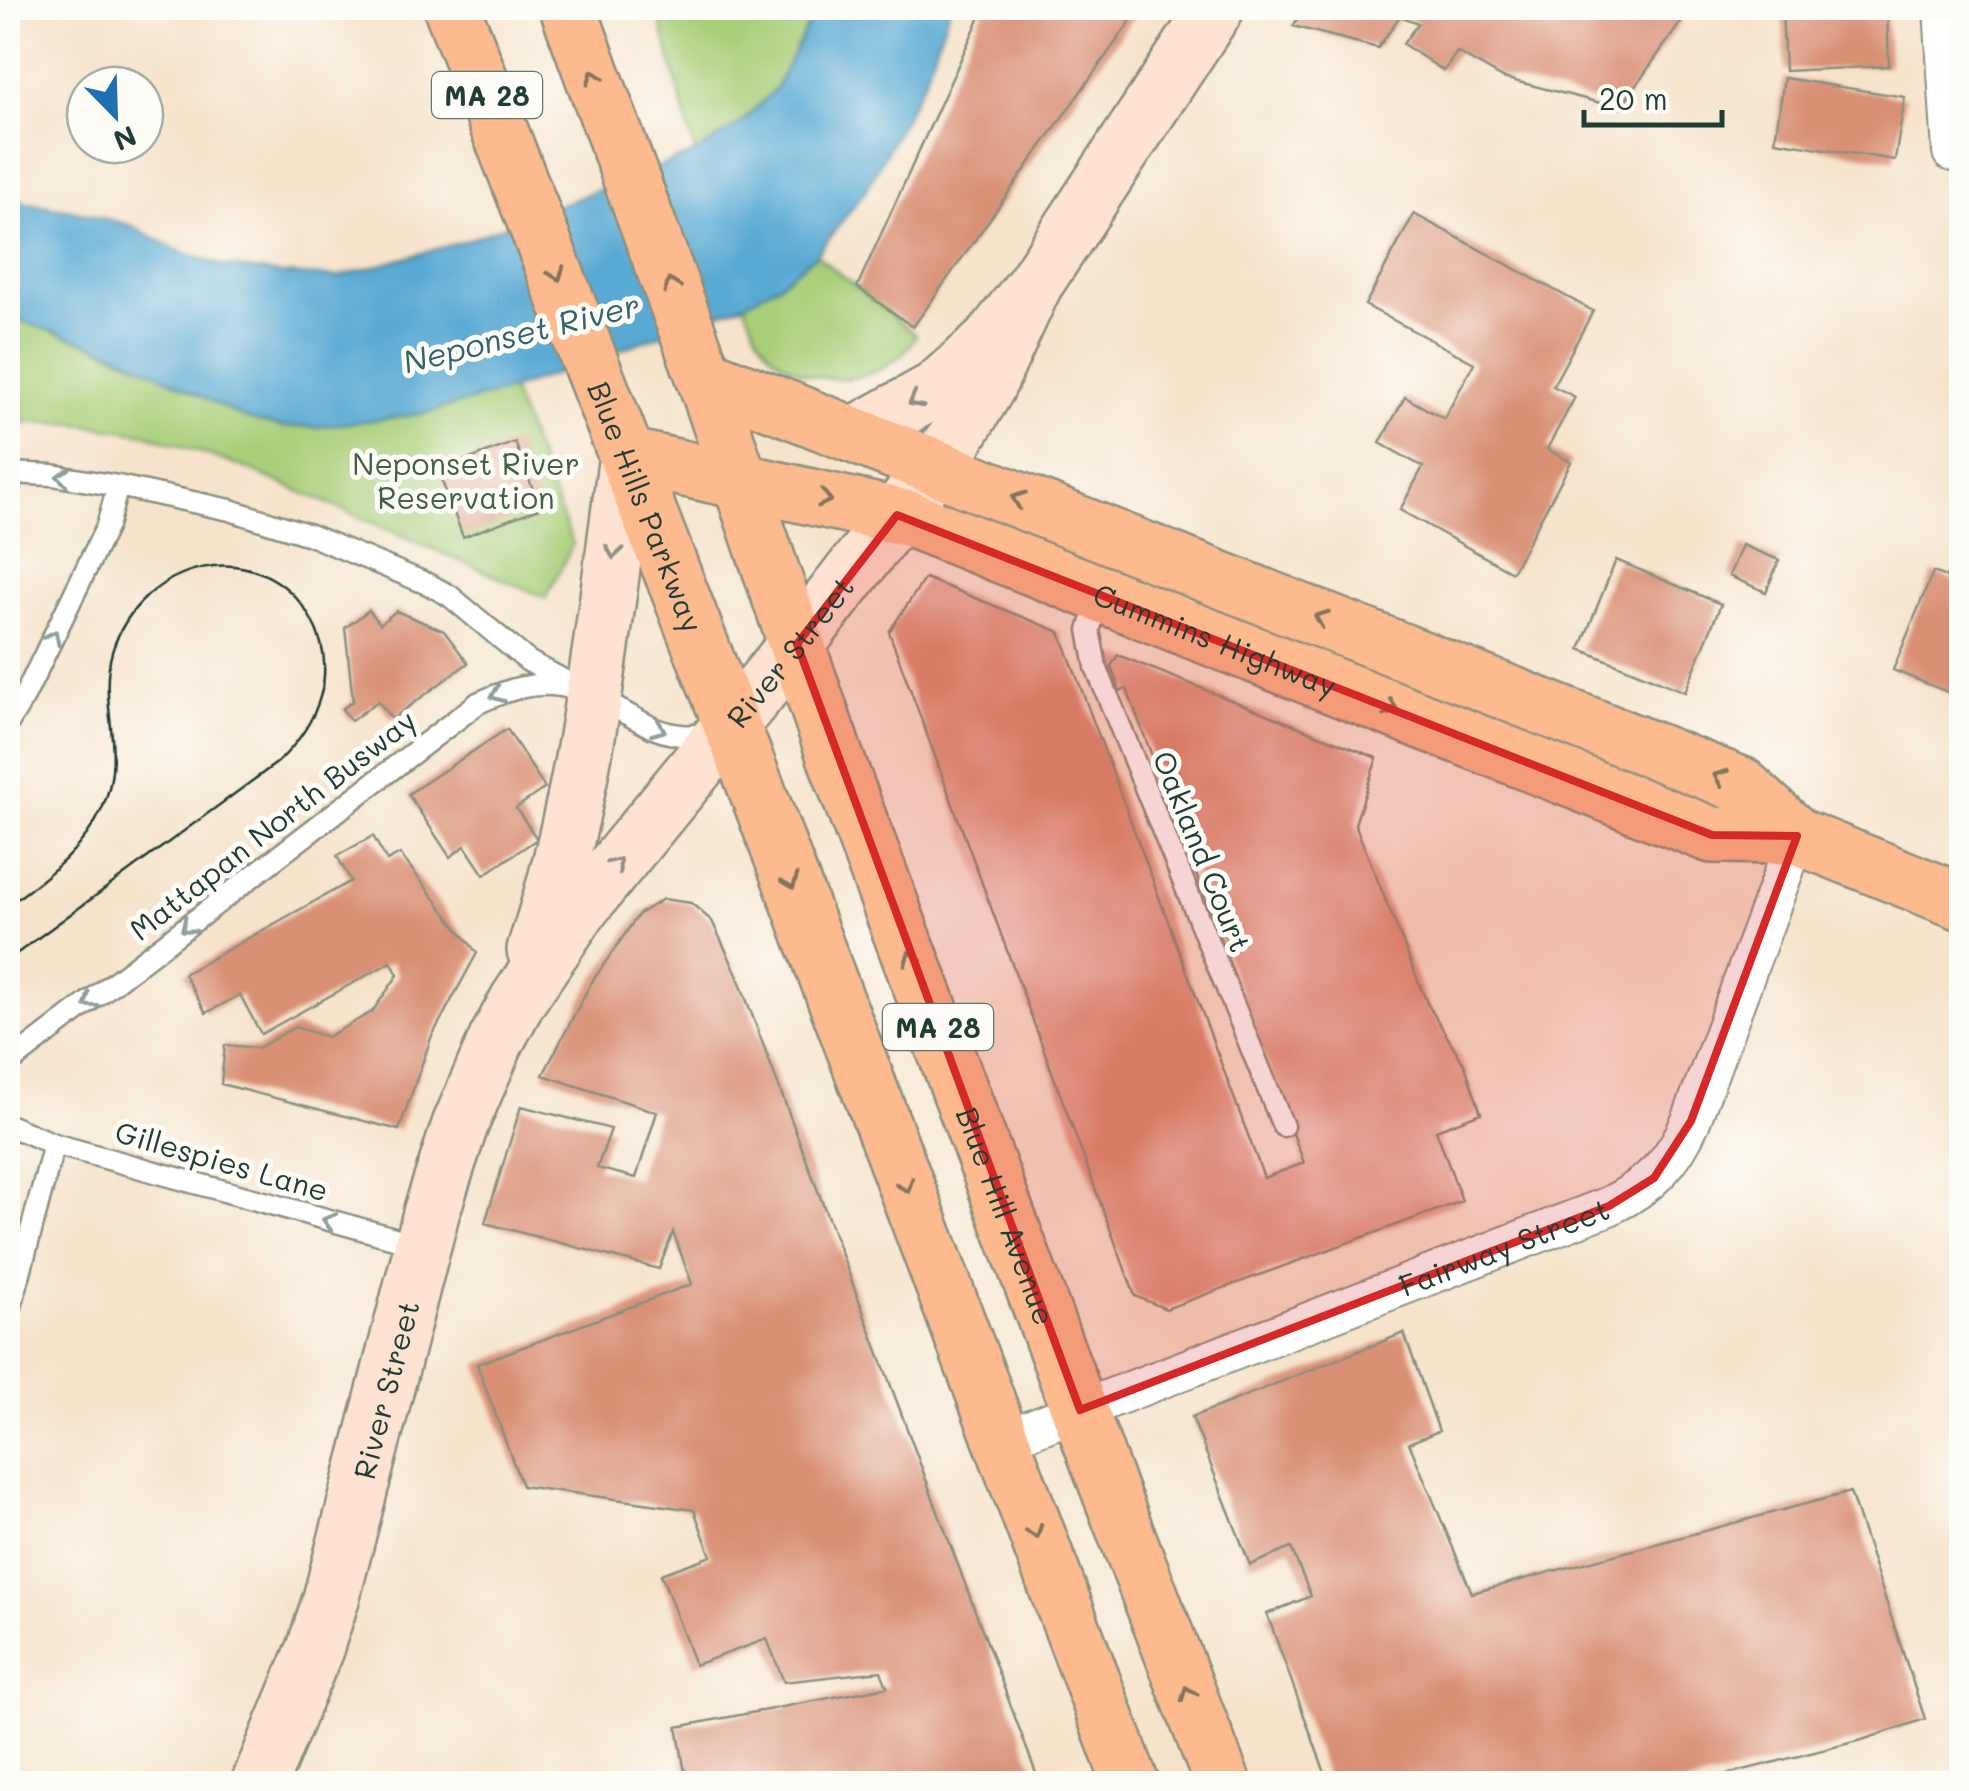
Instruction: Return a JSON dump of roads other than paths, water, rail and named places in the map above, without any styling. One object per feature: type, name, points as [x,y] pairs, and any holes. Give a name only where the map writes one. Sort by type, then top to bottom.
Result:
[{"type":"main road","name":"Blue Hills Parkway","points":[[452,8],[731,724]]},
{"type":"main road","name":"MA 28","points":[[568,8],[704,376],[796,644]]},
{"type":"main road","name":"River Street","points":[[854,435],[934,390],[1010,318],[1216,8]]},
{"type":"main road","name":"River Street","points":[[259,1784],[332,1598],[436,1195],[460,1125],[496,1042],[518,1000],[579,910],[935,467],[987,386],[1034,285]]},
{"type":"main road","name":"Cummins Highway","points":[[704,376],[1741,785],[1797,836],[1962,902]]},
{"type":"main road","name":"River Street","points":[[518,1000],[565,841],[592,694],[618,432]]},
{"type":"main road","name":"Cummins Highway","points":[[618,432],[740,480],[897,515],[1712,835],[1797,836]]},
{"type":"main road","name":"Blue Hill Avenue","points":[[796,644],[1223,1784]]},
{"type":"main road","name":"MA 28","points":[[731,724],[1131,1784]]},
{"type":"street","points":[[1943,8],[1952,152]]},
{"type":"street","name":"Fairway Street","points":[[1000,1442],[1634,1194],[1670,1162],[1691,1121],[1797,836]]},
{"type":"lane","points":[[8,472],[118,486],[269,521],[411,576],[450,596],[528,661],[672,735],[710,734],[731,724]]},
{"type":"lane","points":[[8,723],[107,526],[118,486]]},
{"type":"lane","name":"Oakland Court","points":[[1101,595],[1089,630],[1096,667],[1282,1126]]},
{"type":"lane","name":"Mattapan North Busway","points":[[8,1064],[478,703],[517,687],[538,684],[592,694]]},
{"type":"lane","name":"Gillespies Lane","points":[[8,1124],[54,1144],[424,1246]]},
{"type":"lane","points":[[8,1318],[54,1144]]},
{"type":"lane","points":[[8,1780],[19,1784]]},
{"type":"water","name":"Neponset River","points":[[817,8],[950,8],[925,79],[866,190],[816,255],[744,304],[511,390],[423,414],[317,427],[280,427],[244,418],[115,352],[8,317],[8,200],[72,210],[130,225],[179,251],[224,266],[338,277],[465,241],[695,153],[740,124],[775,89]]},
{"type":"tram line","points":[[8,906],[73,851],[102,809],[112,767],[108,690],[112,652],[127,621],[148,596],[174,578],[203,568],[233,566],[263,574],[289,591],[311,619],[324,658],[324,677],[314,714],[292,747],[278,762],[8,960]]},
{"type":"park label","name":"Neponset River Reservation","points":[[466,480]]}]
